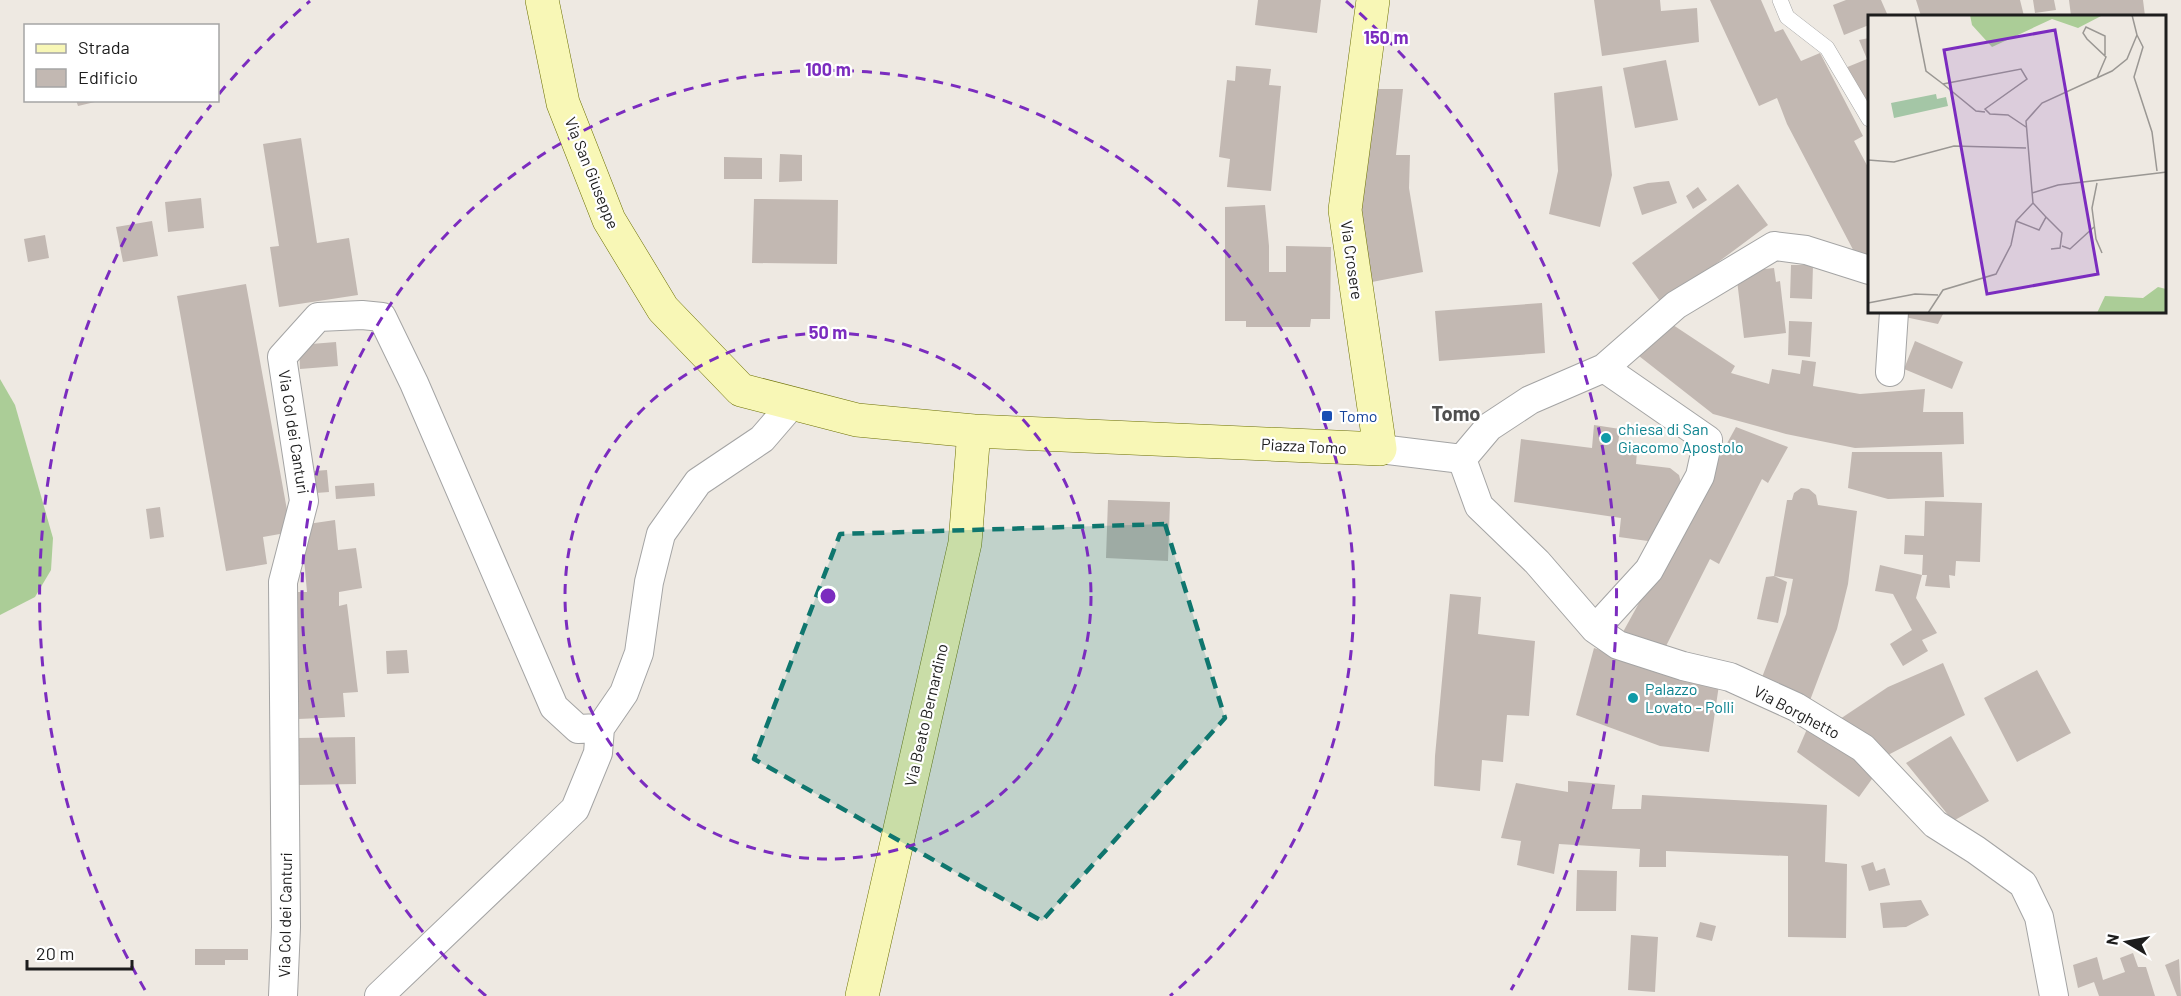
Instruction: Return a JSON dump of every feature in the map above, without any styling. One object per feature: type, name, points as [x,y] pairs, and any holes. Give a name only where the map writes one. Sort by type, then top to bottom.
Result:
[{"type":"street","name":"Via San Giuseppe","points":[[542,0],[563,104],[609,220],[663,309],[741,390],[856,420],[974,431]]},
{"type":"street","name":"Via Crosere","points":[[1373,0],[1345,210],[1380,449]]},
{"type":"street","points":[[1462,459],[1489,427],[1530,400],[1604,368],[1676,305],[1774,246],[1806,250],[1868,270]]},
{"type":"street","points":[[1890,372],[1894,314]]},
{"type":"street","name":"Via Col dei Canturi","points":[[283,996],[286,927],[283,582],[304,501],[282,357],[318,317],[362,315],[382,317],[414,383],[554,707],[578,729],[600,728]]},
{"type":"street","points":[[1595,629],[1649,570],[1700,477],[1708,440],[1604,368]]},
{"type":"street","points":[[379,996],[575,808],[598,753],[600,728],[624,693],[639,653],[649,582],[661,534],[698,482],[762,439],[793,403]]},
{"type":"street","name":"Piazza Tomo","points":[[974,431],[1380,449],[1462,459]]},
{"type":"street","name":"Via Beato Bernardino","points":[[862,996],[965,543],[974,431]]},
{"type":"street","name":"Via Borghetto","points":[[1462,459],[1479,506],[1537,562],[1595,629],[1618,645],[1683,666],[1730,677],[1796,707],[1863,748],[1935,824],[2023,884],[2039,917],[2054,996]]},
{"type":"lane","points":[[1780,0],[1787,17],[1827,48],[1868,117]]},
{"type":"highlighted area","points":[[1165,524],[1225,718],[1042,921],[754,759],[840,534]]},
{"type":"green space","points":[[0,379],[15,405],[53,538],[51,570],[35,597],[0,615]]},
{"type":"building","points":[[1258,0],[1321,0],[1317,33],[1255,25]]},
{"type":"building","points":[[1594,0],[1660,0],[1661,11],[1697,8],[1699,42],[1602,56]]},
{"type":"building","points":[[1710,0],[1761,0],[1775,32],[1783,29],[1801,61],[1820,53],[1863,136],[1854,141],[1868,167],[1868,258],[1859,261],[1787,124],[1777,98],[1759,106]]},
{"type":"building","points":[[1846,0],[1881,0],[1888,15],[1868,15],[1868,25],[1844,35],[1833,5]]},
{"type":"building","points":[[1916,0],[2020,0],[2024,15],[1921,15]]},
{"type":"building","points":[[2033,0],[2054,0],[2056,10],[2035,13]]},
{"type":"building","points":[[2069,0],[2143,0],[2145,15],[2071,15]]},
{"type":"building","points":[[1868,38],[1868,99],[1863,100],[1845,68],[1867,59],[1859,40]]},
{"type":"building","points":[[1666,60],[1678,120],[1635,128],[1623,68]]},
{"type":"building","points":[[1236,66],[1271,69],[1269,85],[1281,86],[1271,191],[1227,187],[1230,159],[1219,157],[1227,80],[1235,81]]},
{"type":"building","points":[[1602,86],[1612,175],[1600,227],[1549,214],[1558,171],[1554,93]]},
{"type":"building","points":[[1371,89],[1403,89],[1396,155],[1410,155],[1409,188],[1423,272],[1372,282],[1359,200]]},
{"type":"building","points":[[77,102],[95,102],[78,106]]},
{"type":"building","points":[[301,138],[317,243],[349,238],[358,295],[279,307],[270,247],[279,246],[263,144]]},
{"type":"building","points":[[780,154],[802,155],[802,181],[779,182]]},
{"type":"building","points":[[724,157],[762,158],[762,179],[724,179]]},
{"type":"building","points":[[1669,181],[1677,203],[1642,215],[1633,187]]},
{"type":"building","points":[[1738,184],[1768,225],[1662,304],[1632,263]]},
{"type":"building","points":[[1698,187],[1707,200],[1693,209],[1686,196]]},
{"type":"building","points":[[201,198],[204,228],[168,232],[165,202]]},
{"type":"building","points":[[754,199],[838,200],[837,264],[752,263]]},
{"type":"building","points":[[1265,205],[1269,272],[1286,272],[1286,246],[1331,247],[1330,319],[1311,319],[1310,327],[1246,327],[1246,321],[1225,321],[1225,207]]},
{"type":"building","points":[[152,221],[158,256],[123,262],[116,227]]},
{"type":"building","points":[[45,235],[49,258],[28,262],[24,239]]},
{"type":"building","points":[[1791,265],[1813,265],[1812,299],[1790,298]]},
{"type":"building","points":[[1774,268],[1776,282],[1780,281],[1786,333],[1744,338],[1736,272]]},
{"type":"building","points":[[246,284],[291,532],[263,537],[267,564],[226,571],[177,296]]},
{"type":"building","points":[[1542,303],[1545,353],[1439,361],[1435,311]]},
{"type":"building","points":[[1900,314],[1943,314],[1938,324],[1900,316]]},
{"type":"building","points":[[1664,319],[1735,366],[1731,373],[1769,384],[1772,369],[1800,374],[1802,360],[1816,362],[1813,386],[1860,394],[1925,389],[1923,412],[1963,412],[1964,444],[1855,448],[1786,434],[1713,414],[1639,356]]},
{"type":"building","points":[[1789,321],[1812,322],[1810,357],[1788,355]]},
{"type":"building","points":[[1915,341],[1963,362],[1952,389],[1904,369]]},
{"type":"building","points":[[336,342],[338,366],[300,369],[299,345]]},
{"type":"building","points":[[1594,425],[1620,429],[1617,451],[1637,452],[1636,464],[1670,468],[1679,475],[1681,483],[1655,542],[1619,537],[1621,518],[1514,502],[1521,439],[1592,448]]},
{"type":"building","points":[[1736,427],[1788,447],[1768,483],[1762,479],[1719,564],[1710,559],[1664,650],[1623,632]]},
{"type":"building","points":[[1852,452],[1942,452],[1944,497],[1888,499],[1848,488]]},
{"type":"building","points":[[327,470],[329,492],[316,493],[314,471]]},
{"type":"building","points":[[374,483],[375,496],[336,499],[335,486]]},
{"type":"building","points":[[1801,488],[1809,489],[1816,495],[1818,505],[1857,511],[1848,584],[1837,629],[1809,703],[1761,680],[1786,614],[1793,579],[1774,576],[1787,500],[1792,500],[1794,493]]},
{"type":"building","points":[[1108,500],[1170,502],[1168,561],[1106,558]]},
{"type":"building","points":[[1925,501],[1982,503],[1980,562],[1956,561],[1955,576],[1949,575],[1950,588],[1925,586],[1927,575],[1922,575],[1923,555],[1904,554],[1905,535],[1924,536]]},
{"type":"building","points":[[160,507],[164,537],[150,539],[146,509]]},
{"type":"building","points":[[335,520],[338,550],[356,548],[362,588],[339,592],[339,606],[347,604],[358,692],[343,693],[345,717],[298,719],[293,592],[307,592],[301,525]]},
{"type":"building","points":[[1880,565],[1922,575],[1916,598],[1937,633],[1922,640],[1928,651],[1903,666],[1890,644],[1912,630],[1893,594],[1875,591]]},
{"type":"building","points":[[1774,576],[1787,582],[1778,623],[1757,619],[1766,577]]},
{"type":"building","points":[[1450,594],[1481,597],[1478,634],[1535,641],[1529,716],[1507,715],[1503,762],[1482,760],[1480,791],[1434,786]]},
{"type":"building","points":[[1594,648],[1673,674],[1719,685],[1709,752],[1660,746],[1576,715]]},
{"type":"building","points":[[407,650],[409,673],[387,674],[386,651]]},
{"type":"building","points":[[1943,663],[1965,715],[1886,756],[1840,719],[1888,687]]},
{"type":"building","points":[[2037,670],[2071,733],[2017,762],[1984,698]]},
{"type":"building","points":[[1807,729],[1877,772],[1859,797],[1797,752]]},
{"type":"building","points":[[1951,736],[1989,801],[1953,821],[1906,763]]},
{"type":"building","points":[[355,737],[356,784],[299,785],[298,738]]},
{"type":"building","points":[[1568,781],[1615,785],[1612,809],[1641,809],[1642,795],[1827,805],[1825,862],[1847,864],[1846,938],[1788,937],[1788,856],[1666,851],[1666,867],[1639,867],[1640,849],[1559,844],[1554,874],[1517,865],[1521,841],[1501,838],[1516,783],[1568,792]]},
{"type":"building","points":[[1873,862],[1876,871],[1885,868],[1890,885],[1869,891],[1861,866]]},
{"type":"building","points":[[1577,870],[1617,871],[1616,911],[1576,911]]},
{"type":"building","points":[[1921,900],[1929,915],[1906,927],[1883,928],[1880,903]]},
{"type":"building","points":[[1700,922],[1716,926],[1712,941],[1696,937]]},
{"type":"building","points":[[1631,935],[1658,937],[1655,992],[1628,990]]},
{"type":"building","points":[[195,949],[248,949],[248,960],[225,960],[225,965],[195,965]]},
{"type":"building","points":[[2133,953],[2138,967],[2146,967],[2155,996],[2099,996],[2094,982],[2078,988],[2073,965],[2097,957],[2103,980],[2125,972],[2120,958]]},
{"type":"building","points":[[2179,959],[2181,996],[2177,996],[2165,965]]},
{"type":"place","name":"Tomo","points":[[1327,416]]},
{"type":"place","name":"chiesa di San Giacomo Apostolo","points":[[1606,438]]},
{"type":"place","name":"Palazzo Lovato - Polli","points":[[1633,698]]},
{"type":"district","name":"Tomo","points":[[1456,414]]}]
